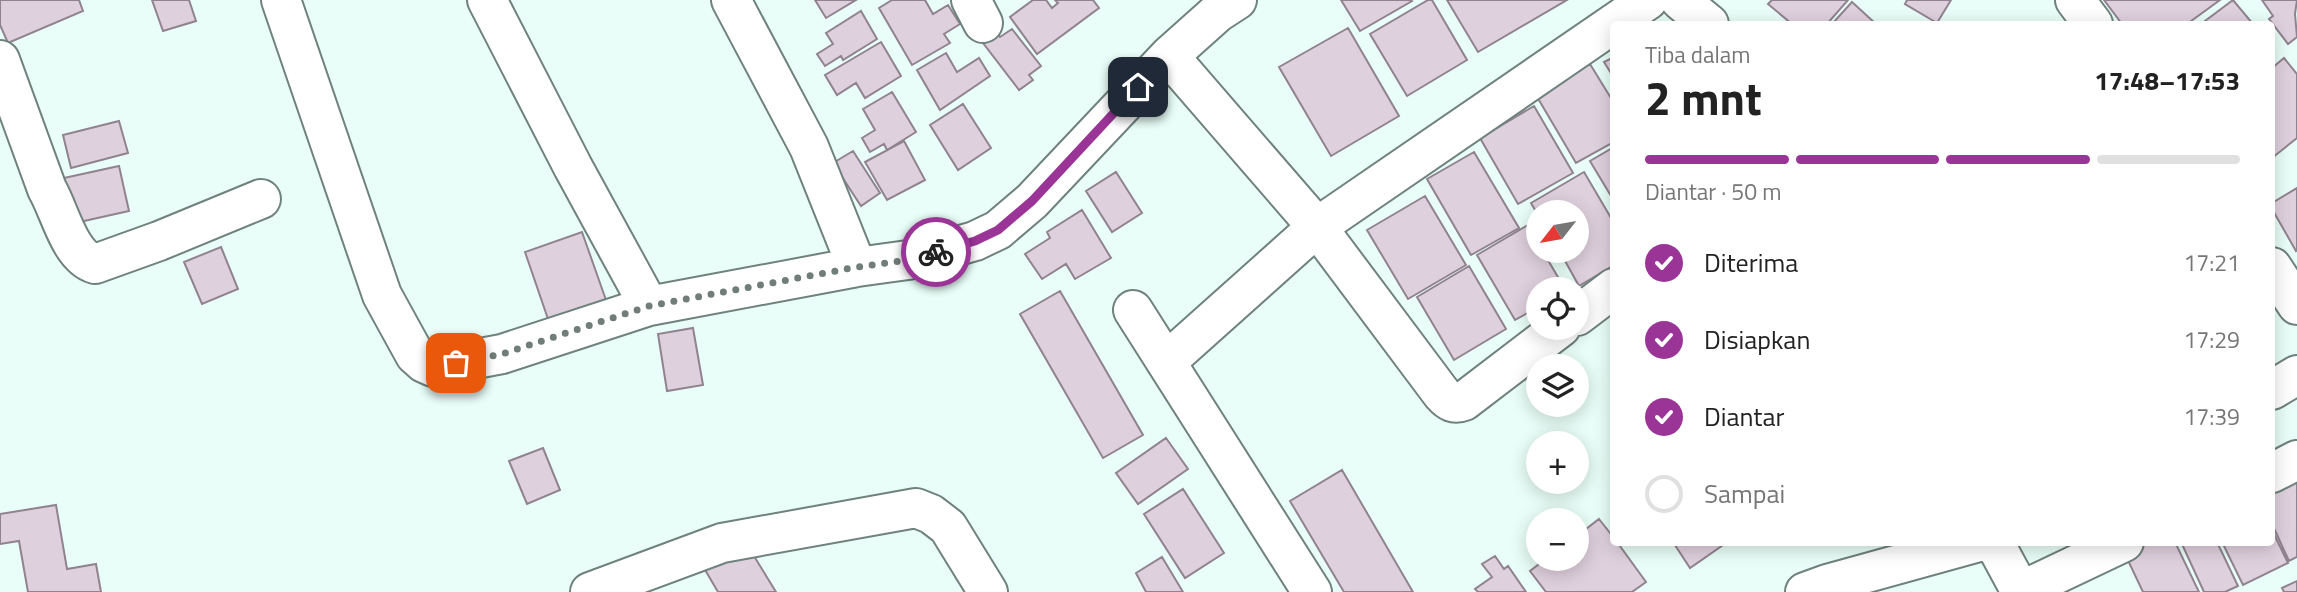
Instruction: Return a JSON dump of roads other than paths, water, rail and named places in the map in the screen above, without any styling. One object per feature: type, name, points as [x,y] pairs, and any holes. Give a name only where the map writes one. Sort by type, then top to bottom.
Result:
[{"type":"street","points":[[281,0],[382,295],[415,355],[433,367],[502,354],[649,306],[908,260],[975,241],[998,230],[1032,201],[1221,4]]},
{"type":"street","points":[[487,0],[573,167],[649,306]]},
{"type":"street","points":[[731,0],[809,147],[857,267]]},
{"type":"street","points":[[1617,21],[1648,0]]},
{"type":"street","points":[[1680,0],[1705,21]]},
{"type":"street","points":[[2075,0],[2091,21]]},
{"type":"street","points":[[1166,362],[1317,227],[1610,26]]},
{"type":"street","points":[[1169,56],[1317,227],[1442,394],[1451,402],[1457,404],[1464,401],[1544,340]]},
{"type":"street","points":[[0,60],[47,189],[71,241],[85,261],[95,264],[261,199]]},
{"type":"street","points":[[2275,272],[2297,305]]},
{"type":"street","points":[[1589,307],[1610,291]]},
{"type":"street","points":[[1133,310],[1307,590]]},
{"type":"street","points":[[2275,388],[2297,375]]},
{"type":"street","points":[[2275,471],[2297,460]]},
{"type":"street","points":[[590,592],[667,579],[722,543],[916,508],[931,514],[948,527],[988,592]]},
{"type":"street","points":[[1805,592],[1965,546]]},
{"type":"street","points":[[1996,546],[2020,592],[2116,546]]}]
